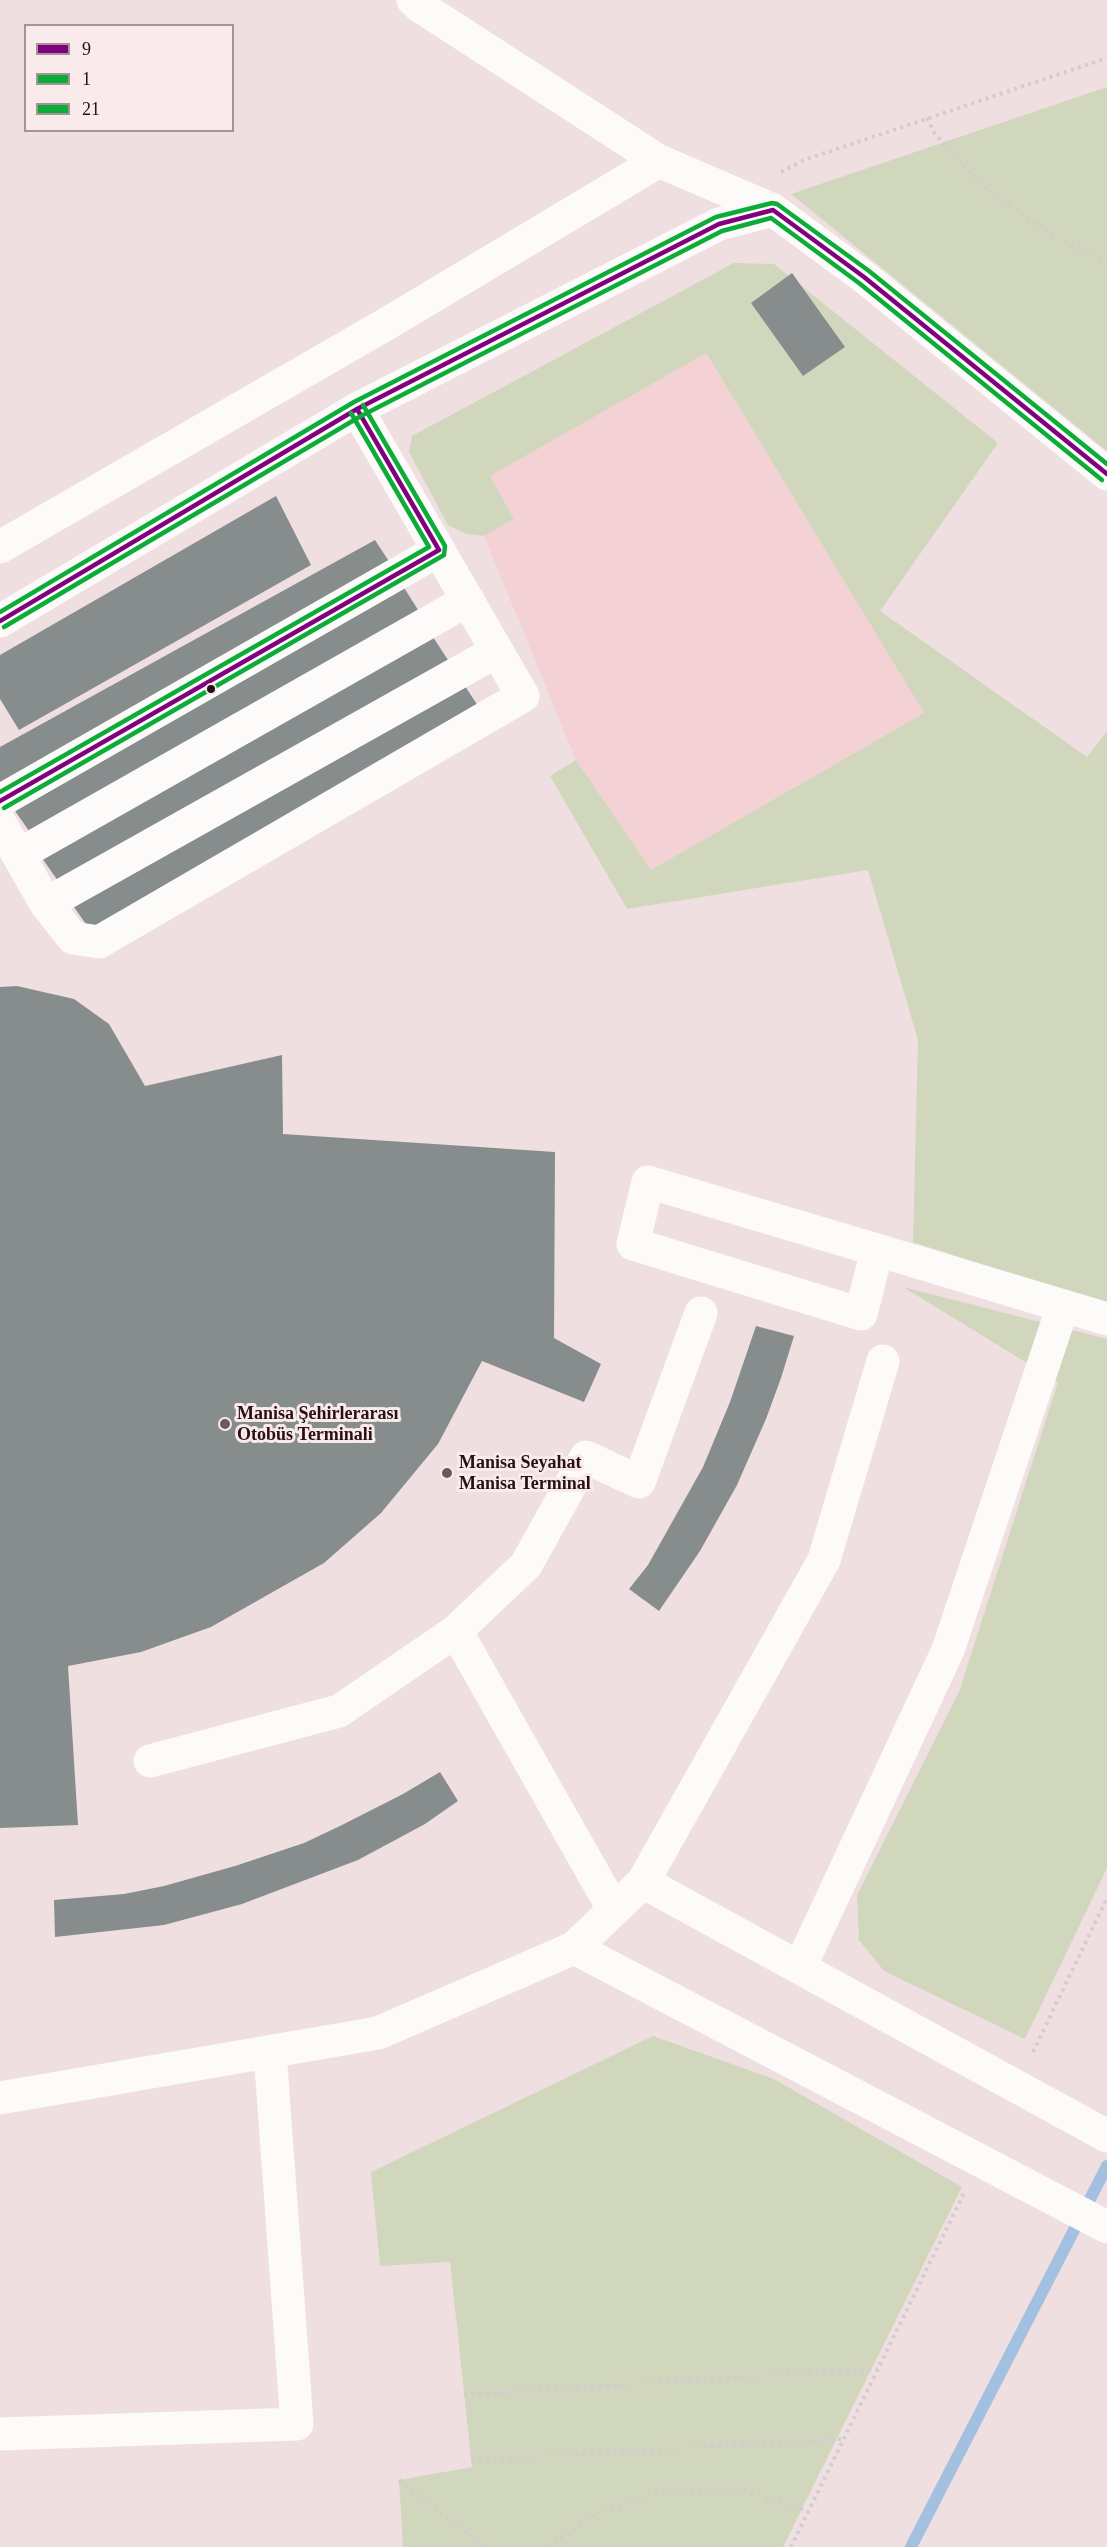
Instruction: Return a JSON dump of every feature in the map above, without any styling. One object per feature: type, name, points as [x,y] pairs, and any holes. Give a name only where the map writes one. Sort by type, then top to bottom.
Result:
[{"type":"street","points":[[413,0],[659,161],[773,210],[864,278],[1107,474]]},
{"type":"street","points":[[0,547],[388,323],[659,161]]},
{"type":"street","points":[[0,621],[357,409],[719,224],[773,210]]},
{"type":"street","points":[[0,824],[46,904],[73,938],[99,942],[523,696],[357,409]]},
{"type":"street","points":[[0,801],[439,550]]},
{"type":"street","points":[[18,855],[468,600]]},
{"type":"street","points":[[46,904],[497,651]]},
{"type":"street","points":[[877,1250],[861,1314],[633,1245],[648,1182],[877,1250],[1107,1319]]},
{"type":"street","points":[[800,1967],[948,1650],[1063,1306]]},
{"type":"street","points":[[150,1761],[339,1712],[456,1631],[526,1565],[586,1457],[639,1482],[701,1313]]},
{"type":"street","points":[[0,2098],[378,2033],[574,1948],[643,1882],[824,1560],[883,1361]]},
{"type":"street","points":[[456,1631],[614,1910]]},
{"type":"street","points":[[643,1882],[1095,2129]]},
{"type":"street","points":[[574,1948],[1107,2227]]},
{"type":"street","points":[[0,2434],[297,2424],[270,2052]]},
{"type":"path","points":[[737,194],[804,160],[1107,58]]},
{"type":"path","points":[[927,118],[935,134],[983,186],[1055,238],[1107,261]]},
{"type":"path","points":[[1016,2085],[1107,1899]]},
{"type":"path","points":[[791,2547],[980,2161]]},
{"type":"path","points":[[464,2395],[878,2369]]},
{"type":"path","points":[[471,2460],[844,2439]]},
{"type":"path","points":[[399,2480],[485,2547]]},
{"type":"path","points":[[548,2547],[598,2512],[670,2489],[738,2489],[808,2511]]},
{"type":"shaded area","points":[[705,352],[924,713],[651,870],[576,760],[484,536],[514,519],[490,476]]},
{"type":"green space","points":[[1107,87],[1107,451],[791,194]]},
{"type":"green space","points":[[734,263],[774,264],[998,443],[880,611],[1087,757],[1107,731],[1107,1305],[913,1242],[918,1040],[868,870],[627,909],[550,776],[576,760],[651,870],[924,713],[706,353],[490,476],[514,519],[484,536],[466,534],[448,525],[409,452],[412,436]]},
{"type":"green space","points":[[903,1287],[1107,1339],[1107,1868],[1025,2039],[884,1971],[859,1940],[857,1895],[959,1692],[1058,1382]]},
{"type":"green space","points":[[653,2036],[774,2079],[962,2187],[783,2547],[403,2547],[399,2480],[472,2467],[450,2262],[380,2266],[371,2172]]},
{"type":"building","points":[[792,273],[845,347],[803,376],[751,303]]},
{"type":"building","points":[[276,496],[311,565],[19,730],[0,699],[0,655]]},
{"type":"building","points":[[375,540],[394,569],[0,783],[0,747]]},
{"type":"building","points":[[401,583],[420,613],[34,838],[8,801]]},
{"type":"building","points":[[431,634],[450,663],[63,888],[37,851]]},
{"type":"building","points":[[463,683],[482,712],[95,937],[69,900]]},
{"type":"building","name":"Manisa Şehirlerarası Otobüs Terminali","points":[[17,986],[74,999],[109,1024],[145,1086],[282,1055],[283,1134],[555,1152],[554,1338],[601,1364],[584,1402],[482,1361],[438,1444],[381,1513],[324,1563],[211,1627],[141,1652],[68,1666],[78,1825],[0,1828],[0,987]]},
{"type":"building","points":[[756,1326],[794,1336],[781,1378],[737,1485],[700,1551],[659,1611],[629,1589],[648,1565],[703,1467],[730,1402]]},
{"type":"building","points":[[440,1772],[458,1801],[425,1824],[358,1860],[242,1904],[164,1925],[55,1937],[54,1900],[124,1894],[164,1886],[235,1866],[304,1843],[403,1794]]},
{"type":"waterway","points":[[911,2547],[1107,2166]]},
{"type":"transit line","name":"21","points":[[0,612],[354,402],[716,217],[772,203],[777,204],[869,271],[1107,464]]},
{"type":"transit line","name":"9","points":[[0,621],[357,409],[719,224],[773,210],[864,277],[1107,474]]},
{"type":"transit line","name":"1","points":[[4,627],[361,416],[722,231],[771,218],[859,283],[1102,480]]},
{"type":"transit line","name":"1","points":[[4,808],[444,555],[445,546],[363,405]]},
{"type":"transit line","name":"9","points":[[357,409],[439,550]]},
{"type":"transit line","name":"21","points":[[0,792],[429,547],[351,413]]},
{"type":"transit line","name":"9","points":[[0,801],[439,550]]},
{"type":"place","name":"Manisa Şehirlerarası Otobüs Terminali","points":[[225,1424]]},
{"type":"place","name":"Manisa Seyahat Manisa Terminal","points":[[447,1473]]}]
